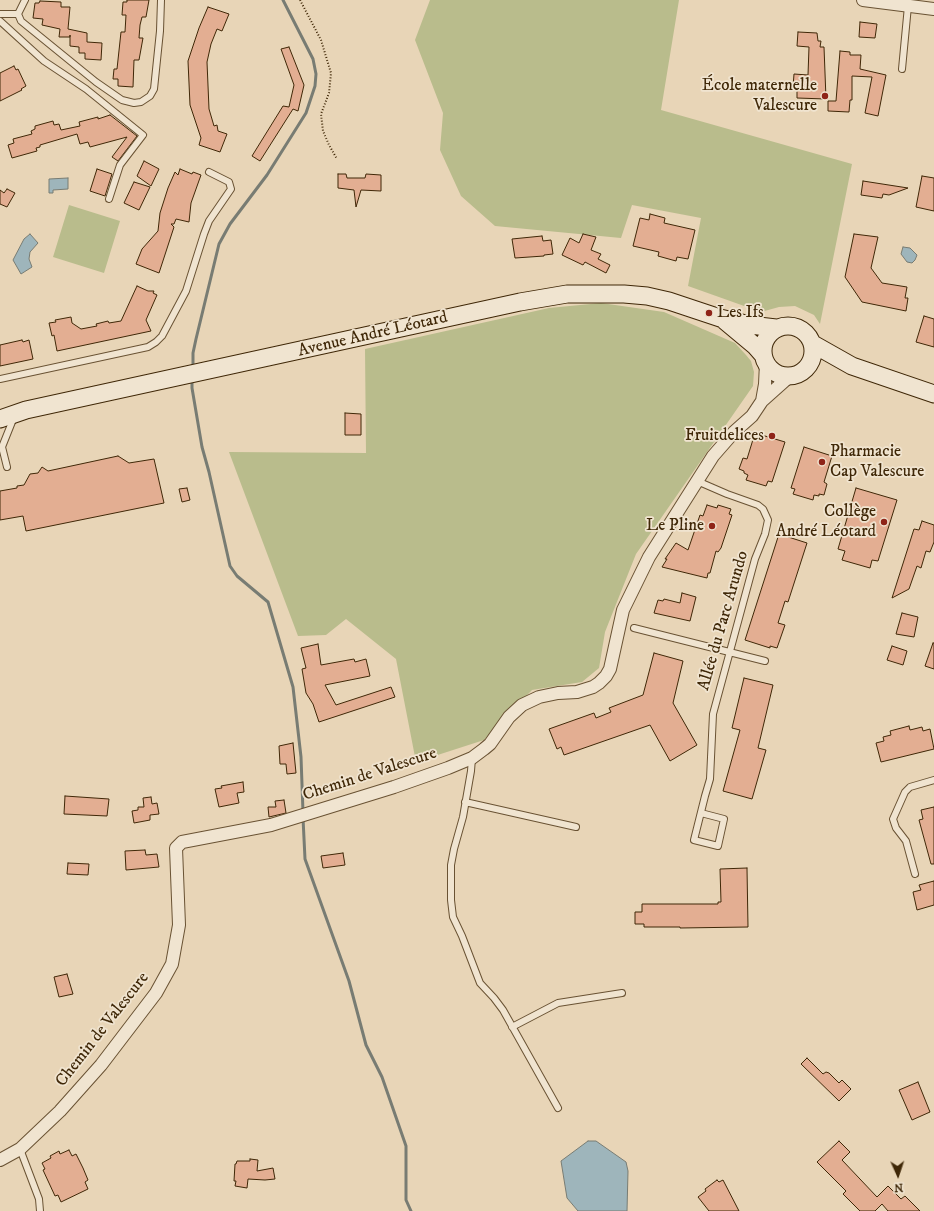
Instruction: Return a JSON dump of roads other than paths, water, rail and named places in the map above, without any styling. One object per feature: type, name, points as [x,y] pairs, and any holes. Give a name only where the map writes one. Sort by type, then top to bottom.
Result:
[{"type":"main road","name":"Avenue André Léotard","points":[[10,414],[216,370],[520,302],[567,294],[624,294],[647,296],[669,301],[720,318],[750,325],[776,328]]},
{"type":"main road","name":"Avenue André Léotard","points":[[720,318],[750,341],[764,359]]},
{"type":"main road","points":[[789,325],[801,329],[806,333],[812,344],[813,352],[809,365],[804,371],[797,374],[783,376],[776,373],[770,369],[764,359],[764,342],[771,331],[776,328],[789,325]]},
{"type":"main road","points":[[812,344],[852,366],[934,394]]},
{"type":"main road","points":[[809,365],[828,364],[852,366]]},
{"type":"street","points":[[863,0],[909,3],[934,9]]},
{"type":"street","name":"Chemin de Valescure","points":[[762,401],[765,384],[764,359]]},
{"type":"street","name":"Chemin de Valescure","points":[[0,1160],[20,1149],[60,1111],[101,1065],[156,994],[172,964],[179,925],[176,848],[182,842],[271,825],[394,786],[472,758],[490,744],[509,717],[522,705],[545,695],[577,692],[594,687],[606,676],[611,663],[620,620],[628,598],[649,557],[713,456],[734,432],[752,416],[762,401],[790,376]]},
{"type":"lane","points":[[25,0],[18,14],[21,21],[96,82],[122,100],[134,103],[141,102],[150,96],[154,89],[160,31],[161,0]]},
{"type":"lane","points":[[902,69],[909,3]]},
{"type":"lane","points":[[0,14],[18,14]]},
{"type":"lane","points":[[0,21],[44,62],[86,90],[143,136],[120,165],[109,199]]},
{"type":"lane","points":[[0,379],[148,347],[156,342],[162,336],[186,291],[201,241],[209,221],[231,189],[229,182],[209,172]]},
{"type":"lane","points":[[7,467],[2,447],[10,414]]},
{"type":"lane","name":"Allée du Parc Arundo","points":[[697,481],[758,505],[763,509],[768,520],[765,534],[755,559],[713,714],[710,778],[694,840],[718,846],[724,819],[701,813]]},
{"type":"lane","points":[[634,628],[765,661]]},
{"type":"lane","points":[[472,758],[463,817],[451,865],[451,900],[453,917],[480,983],[494,998],[558,1108]]},
{"type":"lane","points":[[915,874],[906,840],[896,828],[893,819],[905,792],[910,787],[934,780]]},
{"type":"lane","points":[[465,802],[576,826]]},
{"type":"lane","points":[[512,1027],[558,1003],[622,993]]},
{"type":"lane","points":[[20,1149],[39,1199],[40,1211]]},
{"type":"water","points":[[68,178],[68,189],[53,190],[53,193],[49,193],[49,179]]},
{"type":"water","points":[[30,234],[38,243],[30,252],[29,259],[32,267],[21,274],[13,260],[24,239]]},
{"type":"water","points":[[903,247],[910,248],[917,255],[912,263],[907,262],[901,254]]},
{"type":"water","points":[[588,1141],[596,1141],[626,1162],[628,1171],[627,1211],[578,1211],[567,1198],[561,1161]]},
{"type":"waterway","points":[[193,367],[193,353],[219,244],[230,224],[267,175],[306,113],[315,86],[316,74],[313,59],[283,0]]},
{"type":"waterway","points":[[192,379],[192,388],[202,447],[230,566],[237,576],[268,602],[293,687],[301,757],[303,812]]},
{"type":"waterway","points":[[303,818],[305,859],[349,981],[366,1045],[382,1077],[406,1146],[406,1200],[411,1211]]},
{"type":"place","name":"École maternelle Valescure","points":[[825,96]]},
{"type":"place","name":"Les Ifs","points":[[709,313]]},
{"type":"place","name":"Fruitdelices","points":[[772,436]]},
{"type":"place","name":"Pharmacie Cap Valescure","points":[[822,462]]},
{"type":"place","name":"Collège André Léotard","points":[[884,522]]},
{"type":"place","name":"Le Pline","points":[[712,526]]}]
